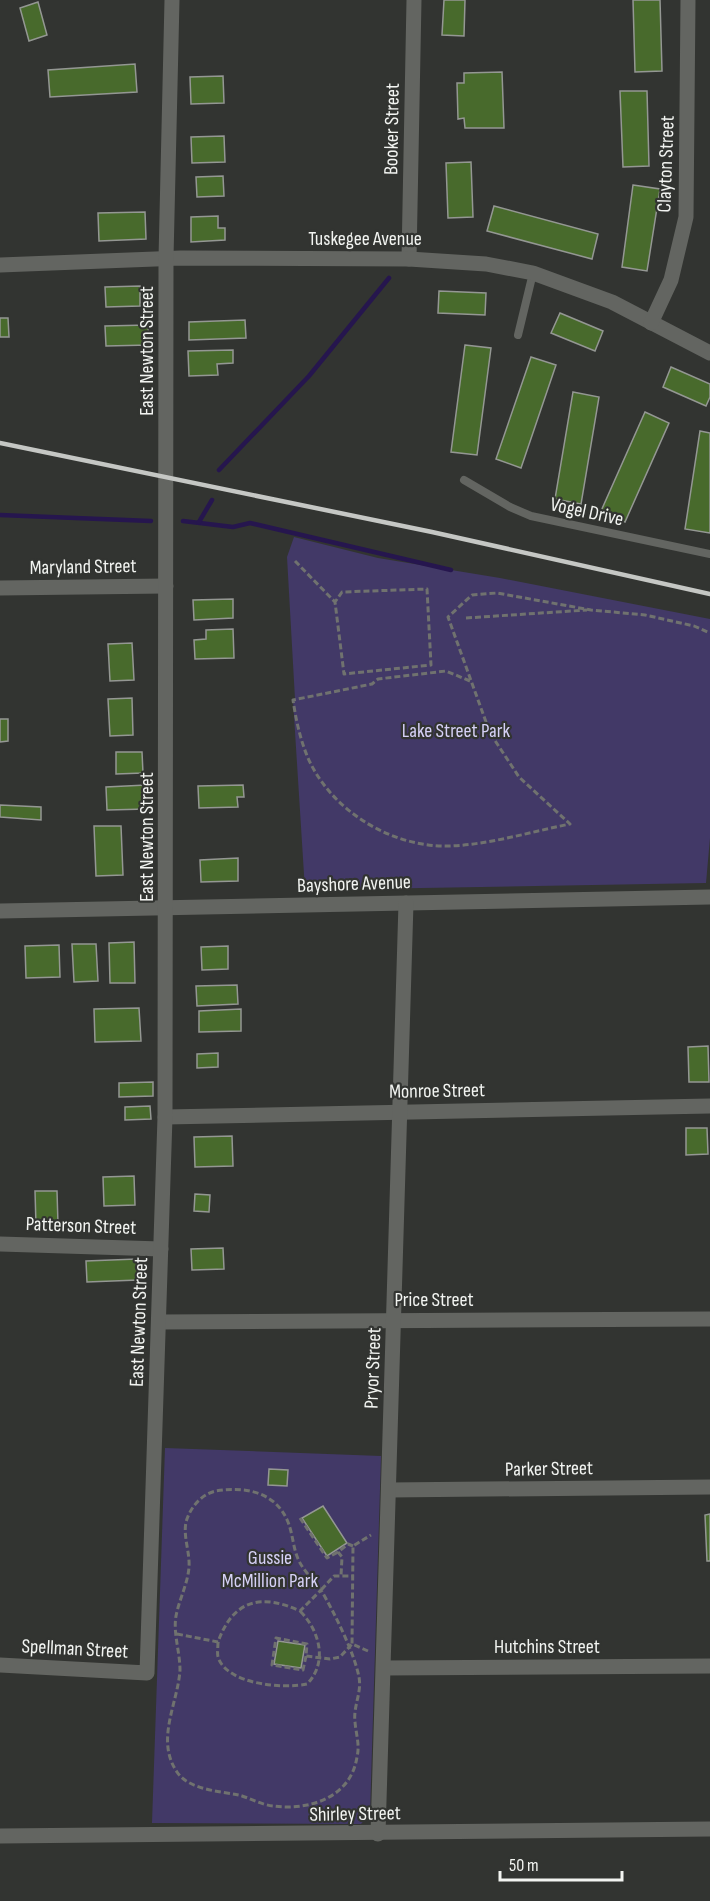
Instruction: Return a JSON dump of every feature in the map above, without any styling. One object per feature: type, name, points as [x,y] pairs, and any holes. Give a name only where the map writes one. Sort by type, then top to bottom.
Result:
[{"type":"street","name":"East Newton Street","points":[[147,1673],[165,1117],[166,258],[171,0]]},
{"type":"street","name":"Booker Street","points":[[409,259],[414,0]]},
{"type":"street","name":"Clayton Street","points":[[651,322],[671,280],[686,217],[688,0]]},
{"type":"street","name":"Tuskegee Avenue","points":[[0,265],[166,258],[409,259],[486,264],[533,273],[612,302],[710,353]]},
{"type":"street","name":"Maryland Street","points":[[0,588],[166,586]]},
{"type":"street","name":"Bayshore Avenue","points":[[0,911],[710,897]]},
{"type":"street","name":"Pryor Street","points":[[378,1834],[406,903]]},
{"type":"street","name":"Monroe Street","points":[[165,1117],[710,1106]]},
{"type":"street","name":"Patterson Street","points":[[0,1244],[161,1249]]},
{"type":"street","name":"Price Street","points":[[159,1322],[710,1319]]},
{"type":"street","name":"Parker Street","points":[[389,1490],[710,1487]]},
{"type":"street","name":"Spellman Street","points":[[0,1665],[147,1673]]},
{"type":"street","name":"Hutchins Street","points":[[384,1668],[710,1666]]},
{"type":"street","name":"Shirley Street","points":[[0,1836],[710,1829]]},
{"type":"lane","points":[[518,335],[533,273]]},
{"type":"lane","name":"Vogel Drive","points":[[464,480],[510,507],[531,516],[710,554]]},
{"type":"path","points":[[295,561],[335,602],[344,674],[431,665],[427,590],[342,592],[335,602]]},
{"type":"path","points":[[470,681],[446,671],[378,679],[372,684],[293,700],[299,733],[308,759],[324,784],[341,804],[373,827],[395,837],[424,845],[477,843],[570,825],[519,777],[490,733],[448,617],[472,595],[497,593],[591,610],[645,615],[694,626],[710,633]]},
{"type":"path","points":[[466,618],[591,610]]},
{"type":"path","points":[[246,1489],[279,1504],[288,1522],[299,1561],[321,1590],[359,1676],[360,1692],[354,1708],[358,1737],[357,1758],[350,1779],[336,1795],[313,1805],[272,1806],[252,1798],[191,1784],[177,1773],[169,1748],[168,1724],[180,1669],[176,1618],[189,1569],[186,1523],[190,1511],[200,1499],[213,1492],[246,1489]]},
{"type":"path","points":[[300,1518],[327,1558],[348,1544],[353,1546],[376,1534]]},
{"type":"path","points":[[306,1656],[340,1657],[352,1644],[353,1546]]},
{"type":"path","points":[[338,1551],[342,1557],[341,1576]]},
{"type":"path","points":[[300,1611],[334,1576],[354,1576]]},
{"type":"path","points":[[257,1600],[283,1603],[300,1611],[318,1637],[320,1658],[316,1675],[307,1684],[267,1686],[225,1668],[218,1657],[218,1642],[226,1623],[235,1611],[257,1600]]},
{"type":"path","points":[[177,1634],[218,1642]]},
{"type":"path","points":[[276,1638],[307,1644],[306,1656],[303,1670],[272,1665],[276,1638]]},
{"type":"path","points":[[352,1644],[372,1652]]},
{"type":"green space","name":"Lake Street Park","points":[[294,537],[378,558],[500,578],[710,619],[710,838],[706,883],[305,890],[287,557]]},
{"type":"green space","name":"Gussie McMillion Park","points":[[165,1448],[381,1456],[370,1814],[361,1824],[152,1823]]},
{"type":"building","points":[[444,0],[465,0],[464,36],[442,35]]},
{"type":"building","points":[[633,0],[660,0],[662,71],[635,72]]},
{"type":"building","points":[[38,2],[47,35],[29,41],[20,8]]},
{"type":"building","points":[[135,64],[137,92],[50,97],[48,70]]},
{"type":"building","points":[[502,72],[504,128],[465,128],[464,118],[458,119],[457,83],[464,83],[464,73]]},
{"type":"building","points":[[223,76],[224,103],[191,104],[190,77]]},
{"type":"building","points":[[620,91],[647,91],[649,166],[623,167]]},
{"type":"building","points":[[224,136],[225,162],[192,163],[191,137]]},
{"type":"building","points":[[471,162],[473,217],[448,218],[446,163]]},
{"type":"building","points":[[223,176],[224,196],[197,197],[196,177]]},
{"type":"building","points":[[633,185],[660,189],[647,271],[622,267]]},
{"type":"building","points":[[494,206],[598,234],[592,259],[487,231]]},
{"type":"building","points":[[145,212],[146,239],[99,241],[98,213]]},
{"type":"building","points":[[218,216],[218,228],[225,228],[225,240],[191,242],[191,217]]},
{"type":"building","points":[[140,286],[140,306],[106,307],[105,287]]},
{"type":"building","points":[[439,291],[486,293],[485,315],[438,313]]},
{"type":"building","points":[[560,313],[603,331],[595,351],[551,333]]},
{"type":"building","points":[[0,318],[8,318],[9,337],[0,337]]},
{"type":"building","points":[[245,320],[246,338],[189,340],[189,322]]},
{"type":"building","points":[[148,325],[149,345],[106,346],[105,326]]},
{"type":"building","points":[[465,345],[491,348],[477,455],[451,452]]},
{"type":"building","points":[[233,350],[233,363],[217,364],[218,375],[189,376],[188,351]]},
{"type":"building","points":[[531,357],[556,365],[521,468],[496,459]]},
{"type":"building","points":[[671,367],[710,384],[710,397],[706,406],[663,387]]},
{"type":"building","points":[[573,392],[599,397],[581,504],[555,499]]},
{"type":"building","points":[[645,412],[669,423],[625,522],[601,511]]},
{"type":"building","points":[[700,431],[710,433],[710,533],[685,529]]},
{"type":"building","points":[[233,599],[233,618],[194,620],[193,600]]},
{"type":"building","points":[[233,629],[234,658],[195,659],[194,640],[206,639],[206,630]]},
{"type":"building","points":[[132,643],[134,680],[110,681],[108,644]]},
{"type":"building","points":[[132,698],[133,735],[110,736],[108,699]]},
{"type":"building","points":[[0,719],[8,719],[8,741],[0,742]]},
{"type":"building","points":[[116,752],[142,752],[143,773],[116,774]]},
{"type":"building","points":[[146,785],[147,809],[107,810],[106,787]]},
{"type":"building","points":[[243,785],[244,797],[237,797],[238,807],[199,808],[198,786]]},
{"type":"building","points":[[0,805],[41,807],[41,820],[0,817]]},
{"type":"building","points":[[94,826],[121,826],[123,875],[96,876]]},
{"type":"building","points":[[238,858],[238,881],[201,882],[200,860]]},
{"type":"building","points":[[134,942],[135,983],[110,983],[109,943]]},
{"type":"building","points":[[72,944],[96,944],[98,981],[74,982]]},
{"type":"building","points":[[59,945],[60,977],[26,978],[25,946]]},
{"type":"building","points":[[228,946],[228,969],[202,970],[201,947]]},
{"type":"building","points":[[237,985],[238,1004],[197,1006],[196,986]]},
{"type":"building","points":[[139,1008],[141,1041],[95,1042],[94,1009]]},
{"type":"building","points":[[241,1009],[241,1031],[199,1032],[199,1011]]},
{"type":"building","points":[[708,1046],[709,1082],[689,1082],[688,1047]]},
{"type":"building","points":[[218,1053],[218,1067],[197,1068],[197,1054]]},
{"type":"building","points":[[153,1082],[153,1096],[119,1097],[119,1083]]},
{"type":"building","points":[[150,1106],[151,1119],[125,1120],[125,1107]]},
{"type":"building","points":[[686,1128],[707,1128],[708,1154],[686,1155]]},
{"type":"building","points":[[232,1136],[233,1166],[195,1167],[194,1137]]},
{"type":"building","points":[[134,1176],[135,1205],[104,1206],[103,1177]]},
{"type":"building","points":[[35,1191],[57,1191],[58,1224],[36,1225]]},
{"type":"building","points":[[195,1194],[210,1195],[209,1212],[194,1211]]},
{"type":"building","points":[[223,1248],[224,1269],[192,1270],[191,1249]]},
{"type":"building","points":[[137,1259],[138,1280],[87,1282],[86,1261]]},
{"type":"building","points":[[269,1469],[288,1470],[287,1486],[268,1485]]},
{"type":"building","points":[[323,1506],[347,1543],[327,1556],[302,1518]]},
{"type":"building","points":[[710,1514],[710,1561],[707,1561],[705,1515]]},
{"type":"building","points":[[278,1641],[305,1645],[301,1668],[274,1664]]},
{"type":"waterway","points":[[219,470],[309,376],[389,278]]},
{"type":"waterway","points":[[199,522],[212,500]]},
{"type":"waterway","points":[[0,515],[151,521]]},
{"type":"waterway","points":[[183,521],[233,527],[250,523],[451,570]]},
{"type":"railway","points":[[0,443],[432,532],[710,594]]}]
